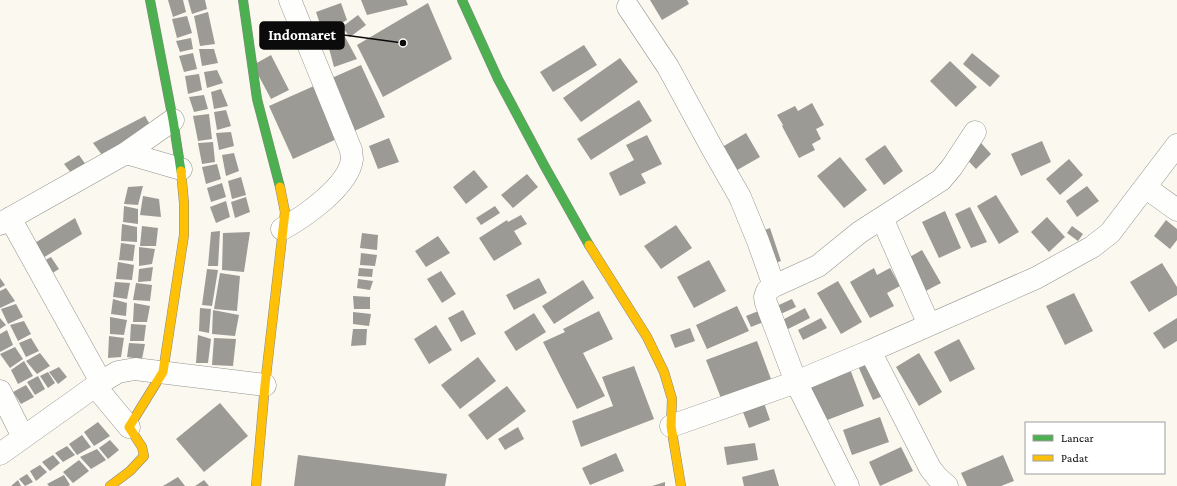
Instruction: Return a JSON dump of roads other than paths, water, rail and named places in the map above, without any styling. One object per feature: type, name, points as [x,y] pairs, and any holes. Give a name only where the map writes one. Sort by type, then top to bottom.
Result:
[{"type":"street","points":[[129,427],[163,372],[184,234],[184,203],[173,120],[150,0]]},
{"type":"street","points":[[243,0],[257,99],[283,198],[285,212],[265,385],[256,486]]},
{"type":"street","points":[[282,229],[301,218],[327,197],[346,174],[352,160],[351,150],[290,0]]},
{"type":"street","points":[[462,0],[498,79],[544,165],[589,244],[647,337],[664,372],[672,398],[671,426],[681,486]]},
{"type":"street","points":[[628,7],[668,66],[712,148],[740,196],[774,286]]},
{"type":"street","points":[[110,486],[130,471],[144,456],[142,447],[98,384],[5,221],[126,153],[173,120]]},
{"type":"street","points":[[848,486],[796,382],[766,303],[765,297],[767,291],[774,286],[818,266],[860,232],[941,180],[975,132]]},
{"type":"street","points":[[671,426],[796,382],[870,351],[1036,278],[1092,248],[1110,233],[1177,145]]},
{"type":"street","points":[[126,153],[180,169]]},
{"type":"street","points":[[1145,187],[1177,210]]},
{"type":"street","points":[[882,218],[929,325]]},
{"type":"street","points":[[870,351],[930,468],[947,486]]},
{"type":"street","points":[[0,454],[98,384],[118,372],[135,369],[265,385]]},
{"type":"street","points":[[0,391],[23,437]]},
{"type":"place","name":"Indomaret","points":[[403,43]]}]
